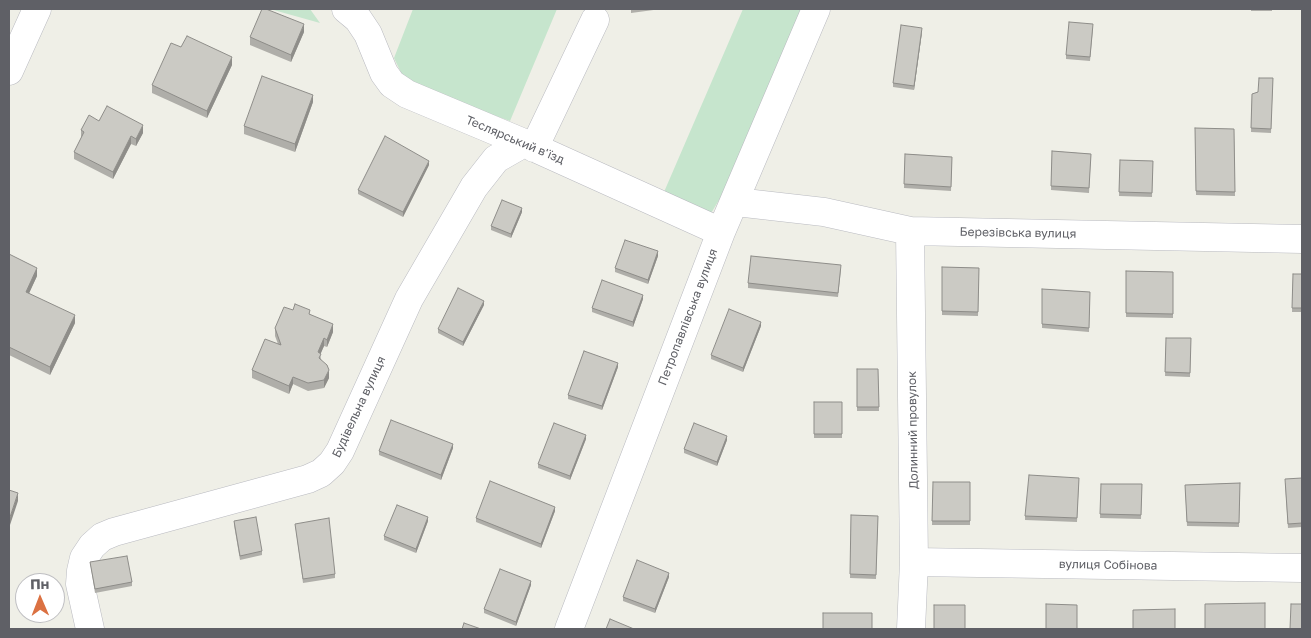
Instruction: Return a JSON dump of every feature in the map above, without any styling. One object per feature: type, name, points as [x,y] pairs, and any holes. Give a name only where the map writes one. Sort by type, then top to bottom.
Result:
[{"type":"street","points":[[9,71],[37,9]]},
{"type":"street","name":"Теслярський в'їзд","points":[[346,9],[358,20],[368,34],[384,73],[392,84],[406,94],[529,145],[721,232]]},
{"type":"street","name":"Петропавлівська вулиця","points":[[569,629],[721,232],[736,202],[816,9]]},
{"type":"street","points":[[529,145],[595,20]]},
{"type":"street","name":"Будівельна вулиця","points":[[90,629],[80,584],[80,571],[84,558],[92,546],[102,537],[124,529],[308,479],[321,473],[332,463],[340,451],[409,300],[474,187],[496,160],[529,145]]},
{"type":"street","name":"Березівська вулиця","points":[[736,202],[824,212],[910,231],[1302,240]]},
{"type":"street","name":"Долинний провулок","points":[[910,231],[914,562],[911,629]]},
{"type":"street","name":"вулиця Собінова","points":[[914,562],[1302,568]]},
{"type":"green space","points":[[270,9],[310,9],[320,23]]},
{"type":"green space","points":[[413,9],[557,9],[510,121],[407,85],[394,58]]},
{"type":"green space","points":[[743,9],[804,9],[731,180],[710,215],[664,192]]},
{"type":"building","points":[[262,9],[304,24],[291,55],[250,37]]},
{"type":"building","points":[[1069,22],[1093,24],[1090,57],[1066,55]]},
{"type":"building","points":[[901,25],[922,28],[914,86],[893,83]]},
{"type":"building","points":[[187,36],[232,57],[207,111],[152,85],[171,43],[181,47]]},
{"type":"building","points":[[262,76],[313,95],[295,144],[244,126]]},
{"type":"building","points":[[1259,78],[1273,78],[1271,129],[1251,128],[1252,94],[1258,92]]},
{"type":"building","points":[[107,106],[143,125],[136,139],[131,136],[113,172],[74,152],[84,132],[81,130],[89,115],[99,121]]},
{"type":"building","points":[[1195,128],[1234,129],[1235,192],[1196,191]]},
{"type":"building","points":[[385,136],[429,161],[403,212],[358,190]]},
{"type":"building","points":[[1052,151],[1091,154],[1089,188],[1051,186]]},
{"type":"building","points":[[905,154],[952,157],[951,187],[904,184]]},
{"type":"building","points":[[1120,160],[1153,161],[1152,193],[1119,192]]},
{"type":"building","points":[[502,200],[522,208],[511,234],[491,226]]},
{"type":"building","points":[[625,240],[658,251],[648,280],[615,268]]},
{"type":"building","points":[[9,254],[37,268],[26,292],[75,315],[50,367],[9,347]]},
{"type":"building","points":[[751,256],[841,265],[838,293],[748,283]]},
{"type":"building","points":[[942,267],[979,268],[978,312],[942,311]]},
{"type":"building","points":[[1126,271],[1173,272],[1173,314],[1126,313]]},
{"type":"building","points":[[1293,274],[1302,274],[1302,308],[1292,308]]},
{"type":"building","points":[[602,280],[643,295],[633,322],[592,308]]},
{"type":"building","points":[[458,288],[484,301],[463,342],[438,329]]},
{"type":"building","points":[[1042,289],[1090,292],[1089,328],[1042,324]]},
{"type":"building","points":[[295,304],[310,310],[309,314],[333,324],[327,340],[324,338],[318,352],[321,354],[319,358],[327,365],[329,370],[324,380],[308,383],[293,377],[289,386],[252,370],[265,339],[281,345],[275,328],[284,307],[293,310]]},
{"type":"building","points":[[729,309],[761,322],[743,368],[711,355]]},
{"type":"building","points":[[1166,338],[1191,338],[1190,373],[1165,372]]},
{"type":"building","points":[[584,351],[618,363],[602,406],[568,395]]},
{"type":"building","points":[[857,369],[878,369],[879,407],[857,407]]},
{"type":"building","points":[[814,402],[842,402],[842,434],[814,434]]},
{"type":"building","points":[[391,420],[453,444],[441,475],[379,451]]},
{"type":"building","points":[[554,423],[586,435],[570,476],[538,464]]},
{"type":"building","points":[[694,423],[727,436],[717,462],[684,449]]},
{"type":"building","points":[[1029,475],[1079,478],[1077,518],[1025,516]]},
{"type":"building","points":[[1302,478],[1302,523],[1288,524],[1285,479]]},
{"type":"building","points":[[490,481],[555,507],[541,544],[476,518]]},
{"type":"building","points":[[933,482],[970,482],[970,521],[932,521]]},
{"type":"building","points":[[1240,483],[1239,523],[1187,522],[1185,485]]},
{"type":"building","points":[[1101,484],[1142,484],[1141,515],[1100,514]]},
{"type":"building","points":[[9,490],[18,493],[9,520]]},
{"type":"building","points":[[397,505],[428,517],[416,549],[384,536]]},
{"type":"building","points":[[851,515],[878,516],[876,575],[850,574]]},
{"type":"building","points":[[256,517],[262,551],[240,556],[234,521]]},
{"type":"building","points":[[329,518],[335,574],[303,579],[295,524]]},
{"type":"building","points":[[127,556],[132,582],[95,589],[90,562]]},
{"type":"building","points":[[637,560],[669,573],[655,609],[623,597]]},
{"type":"building","points":[[500,569],[531,581],[516,622],[484,609]]},
{"type":"building","points":[[1265,603],[1265,629],[1205,629],[1205,604]]},
{"type":"building","points":[[1046,604],[1077,605],[1077,629],[1046,629]]},
{"type":"building","points":[[1291,604],[1302,604],[1302,629],[1290,629]]},
{"type":"building","points":[[934,605],[965,605],[965,629],[934,629]]},
{"type":"building","points":[[1175,609],[1175,629],[1133,629],[1133,610]]},
{"type":"building","points":[[823,613],[872,613],[872,629],[823,629]]},
{"type":"building","points":[[610,619],[634,629],[606,629]]},
{"type":"building","points":[[464,623],[481,629],[462,629]]}]
